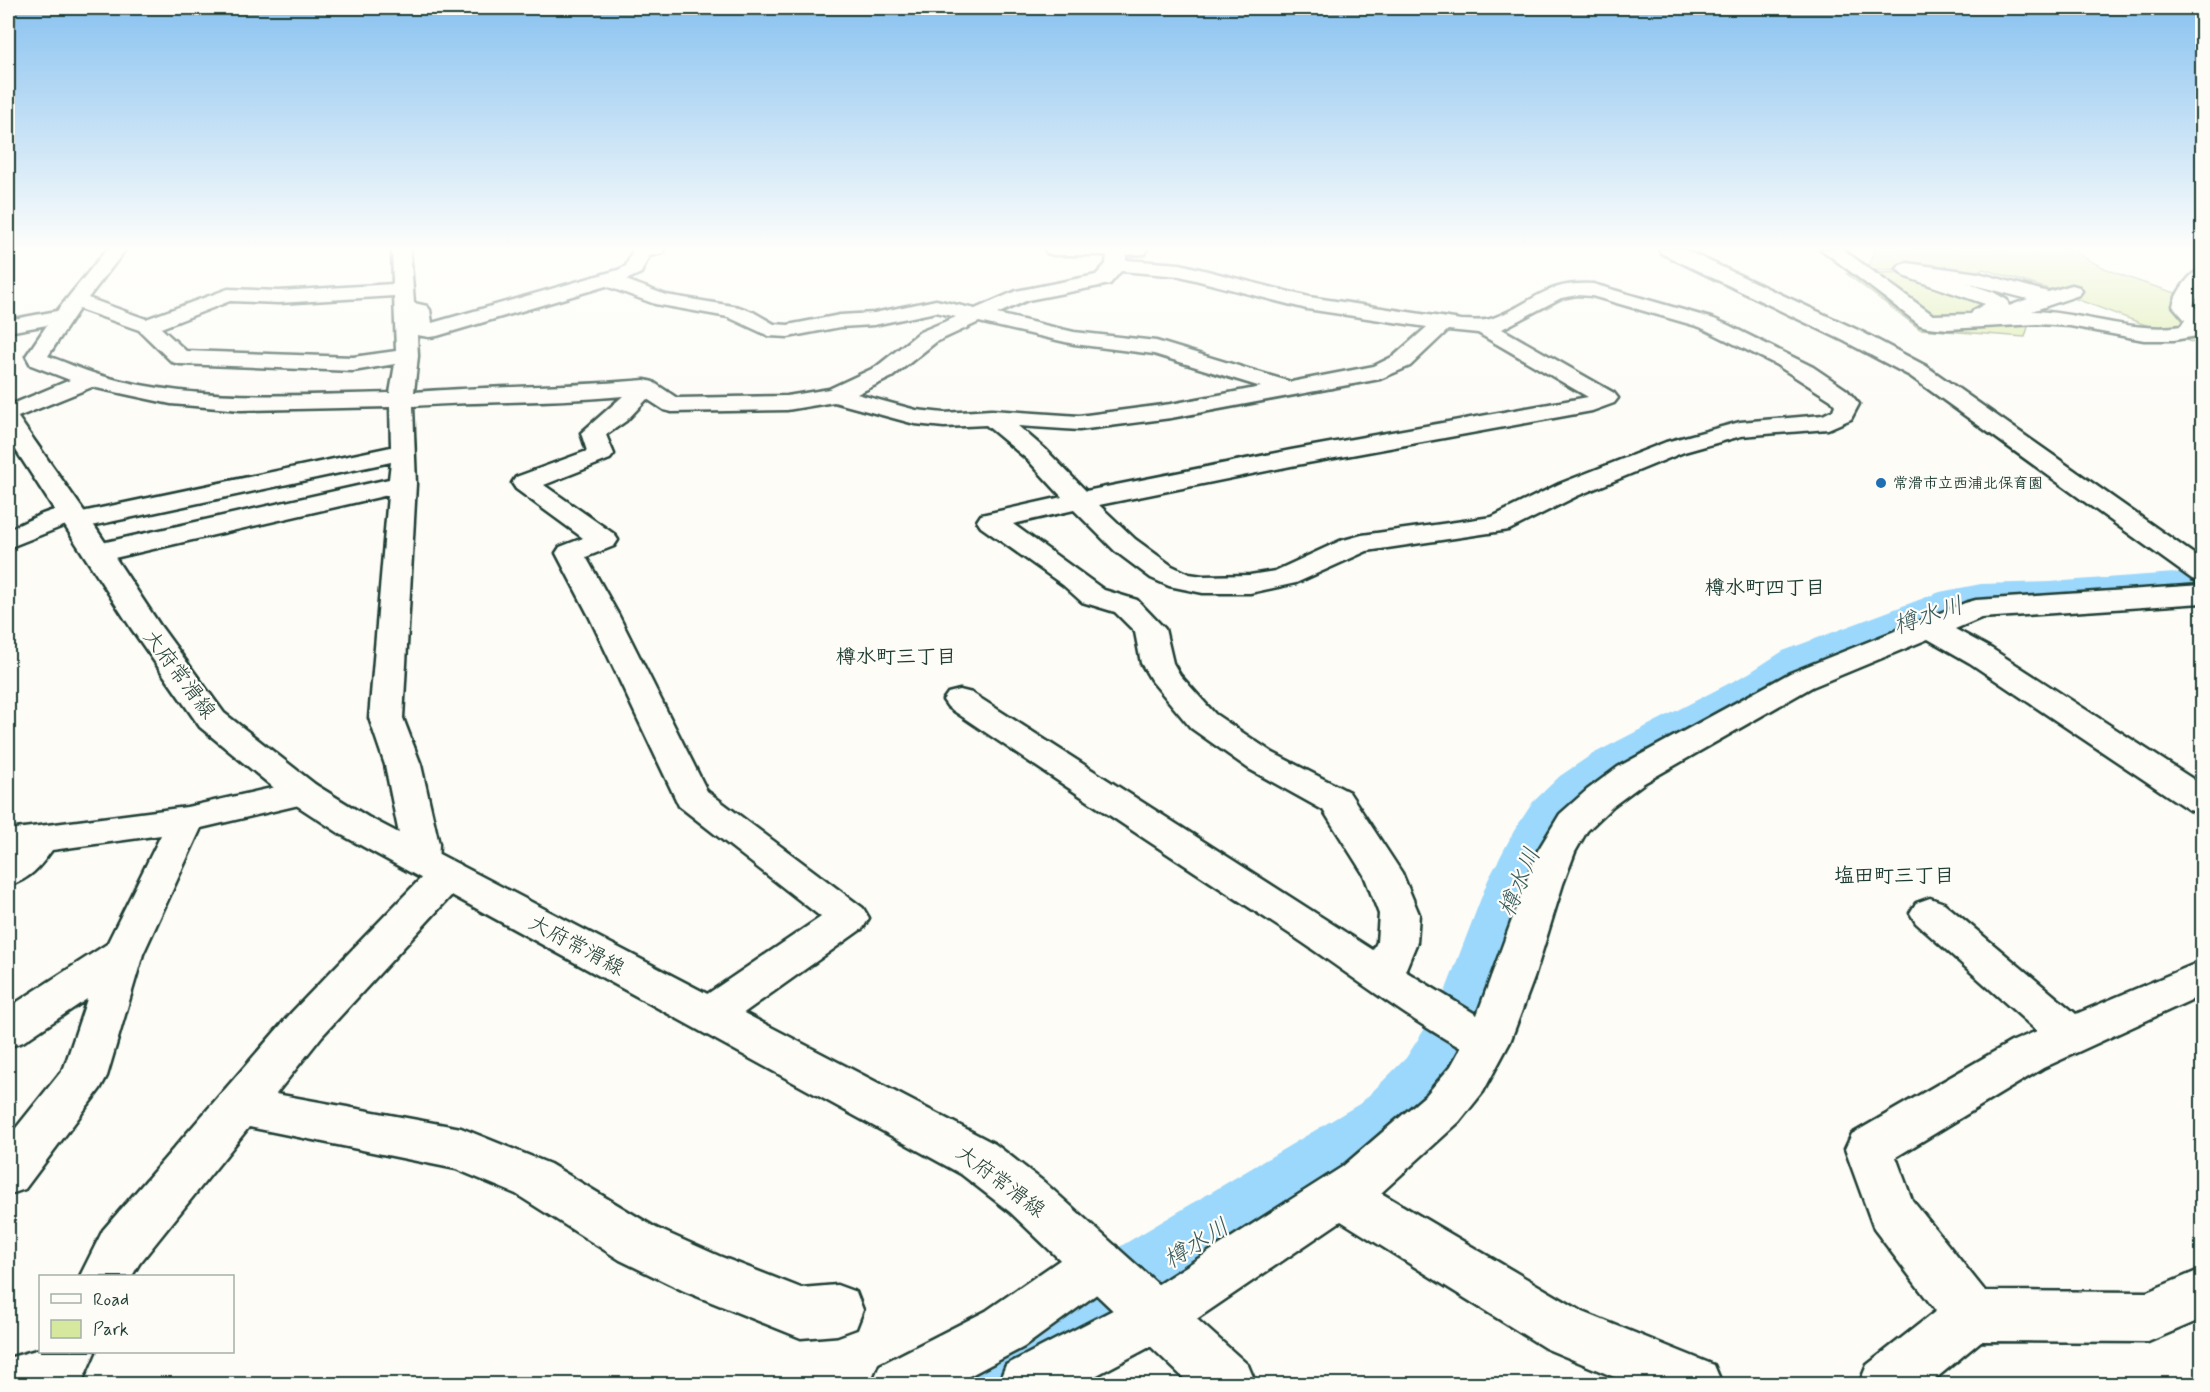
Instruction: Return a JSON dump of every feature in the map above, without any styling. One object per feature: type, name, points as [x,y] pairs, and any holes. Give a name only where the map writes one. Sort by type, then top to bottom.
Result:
[{"type":"street","points":[[8,326],[49,314]]},
{"type":"street","points":[[65,314],[37,356],[39,360],[90,380],[157,395],[241,403],[401,400],[482,394],[581,393],[645,387],[672,405],[787,403],[835,395],[884,372],[928,337],[979,315]]},
{"type":"street","points":[[94,314],[146,326],[180,357],[353,364],[406,356]]},
{"type":"street","points":[[146,326],[179,314]]},
{"type":"street","points":[[107,1275],[121,1247],[434,868],[420,844],[403,765],[386,718],[403,484],[401,400],[406,356],[405,314]]},
{"type":"street","points":[[420,314],[422,330],[429,331],[487,314]]},
{"type":"street","points":[[740,314],[769,330],[788,331],[895,314]]},
{"type":"street","points":[[974,314],[1074,338],[1164,350],[1288,388]]},
{"type":"street","points":[[1378,314],[1443,324],[1483,327],[1521,314]]},
{"type":"street","points":[[991,417],[1042,460],[1134,552],[1158,571],[1194,584],[1222,586],[1252,584],[1296,574],[1341,550],[1362,543],[1499,524],[1568,490],[1676,447],[1740,429],[1828,422],[1843,414],[1847,406],[1843,397],[1814,378],[1736,335],[1676,314]]},
{"type":"street","points":[[1805,314],[1918,371],[2200,579]]},
{"type":"street","points":[[1918,314],[1927,321],[1940,323],[1984,319],[2069,320],[2137,333],[2189,332],[2196,318],[2192,314]]},
{"type":"street","points":[[1981,314],[1984,319]]},
{"type":"street","points":[[1984,319],[2005,314]]},
{"type":"street","points":[[835,395],[915,417],[944,420],[991,417],[1079,423],[1171,411],[1380,372],[1402,361],[1443,324]]},
{"type":"street","points":[[1381,977],[1397,942],[1399,914],[1383,873],[1336,801],[1261,761],[1203,721],[1167,680],[1157,663],[1150,629],[1126,606],[1093,596],[1073,579],[991,521],[1080,500],[1353,446],[1592,404],[1606,398],[1483,327]]},
{"type":"street","points":[[8,414],[90,380]]},
{"type":"street","points":[[645,387],[617,416],[593,433],[601,454],[525,483],[604,540],[570,553],[604,616],[692,798],[849,918],[708,1015]]},
{"type":"street","name":"大府常滑線","points":[[8,421],[159,648],[212,720],[303,793],[355,826],[978,1158],[1027,1197],[1230,1384]]},
{"type":"street","points":[[8,540],[74,518],[404,452]]},
{"type":"street","points":[[97,553],[403,484]]},
{"type":"street","points":[[1025,1384],[1156,1314],[1341,1195],[1443,1108],[1467,1079],[1487,1041],[1513,978],[1543,884],[1556,852],[1573,824],[1600,798],[1631,775],[1801,680],[1976,609],[2200,579]]},
{"type":"street","points":[[1929,627],[1981,656],[2202,801]]},
{"type":"street","points":[[960,700],[1223,873],[1288,913],[1437,1014],[1487,1041]]},
{"type":"street","points":[[8,872],[22,863],[24,841],[188,819],[303,793]]},
{"type":"street","points":[[8,1174],[84,1076],[122,954],[188,819]]},
{"type":"street","points":[[1930,913],[2071,1035]]},
{"type":"street","points":[[8,1030],[122,954]]},
{"type":"street","points":[[1972,1316],[1892,1213],[1869,1149],[2027,1055],[2202,977]]},
{"type":"street","points":[[239,1106],[461,1149],[533,1179],[638,1244],[702,1274],[801,1313],[837,1310]]},
{"type":"street","points":[[1341,1195],[1564,1330],[1695,1384]]},
{"type":"street","points":[[898,1384],[1005,1329],[1099,1264]]},
{"type":"street","points":[[1886,1384],[1972,1316],[2148,1317],[2202,1294]]},
{"type":"street","points":[[12,1384],[58,1372],[68,1353]]},
{"type":"green space","points":[[1900,314],[2032,314],[2025,337],[1920,329]]},
{"type":"green space","points":[[2116,314],[2202,314],[2202,346]]},
{"type":"waterway","name":"樽水川","points":[[958,1384],[1050,1333],[1386,1124],[1430,1078],[1469,1013],[1517,880],[1534,845],[1553,815],[1579,789],[1610,767],[1766,683],[1800,661],[1956,602],[1981,597],[2050,595],[2202,584]]},
{"type":"place","name":"常滑市立西浦北保育園","points":[[1881,483]]},
{"type":"district","name":"樽水町四丁目","points":[[1765,587]]},
{"type":"district","name":"樽水町三丁目","points":[[896,656]]},
{"type":"district","name":"塩田町三丁目","points":[[1894,875]]}]
